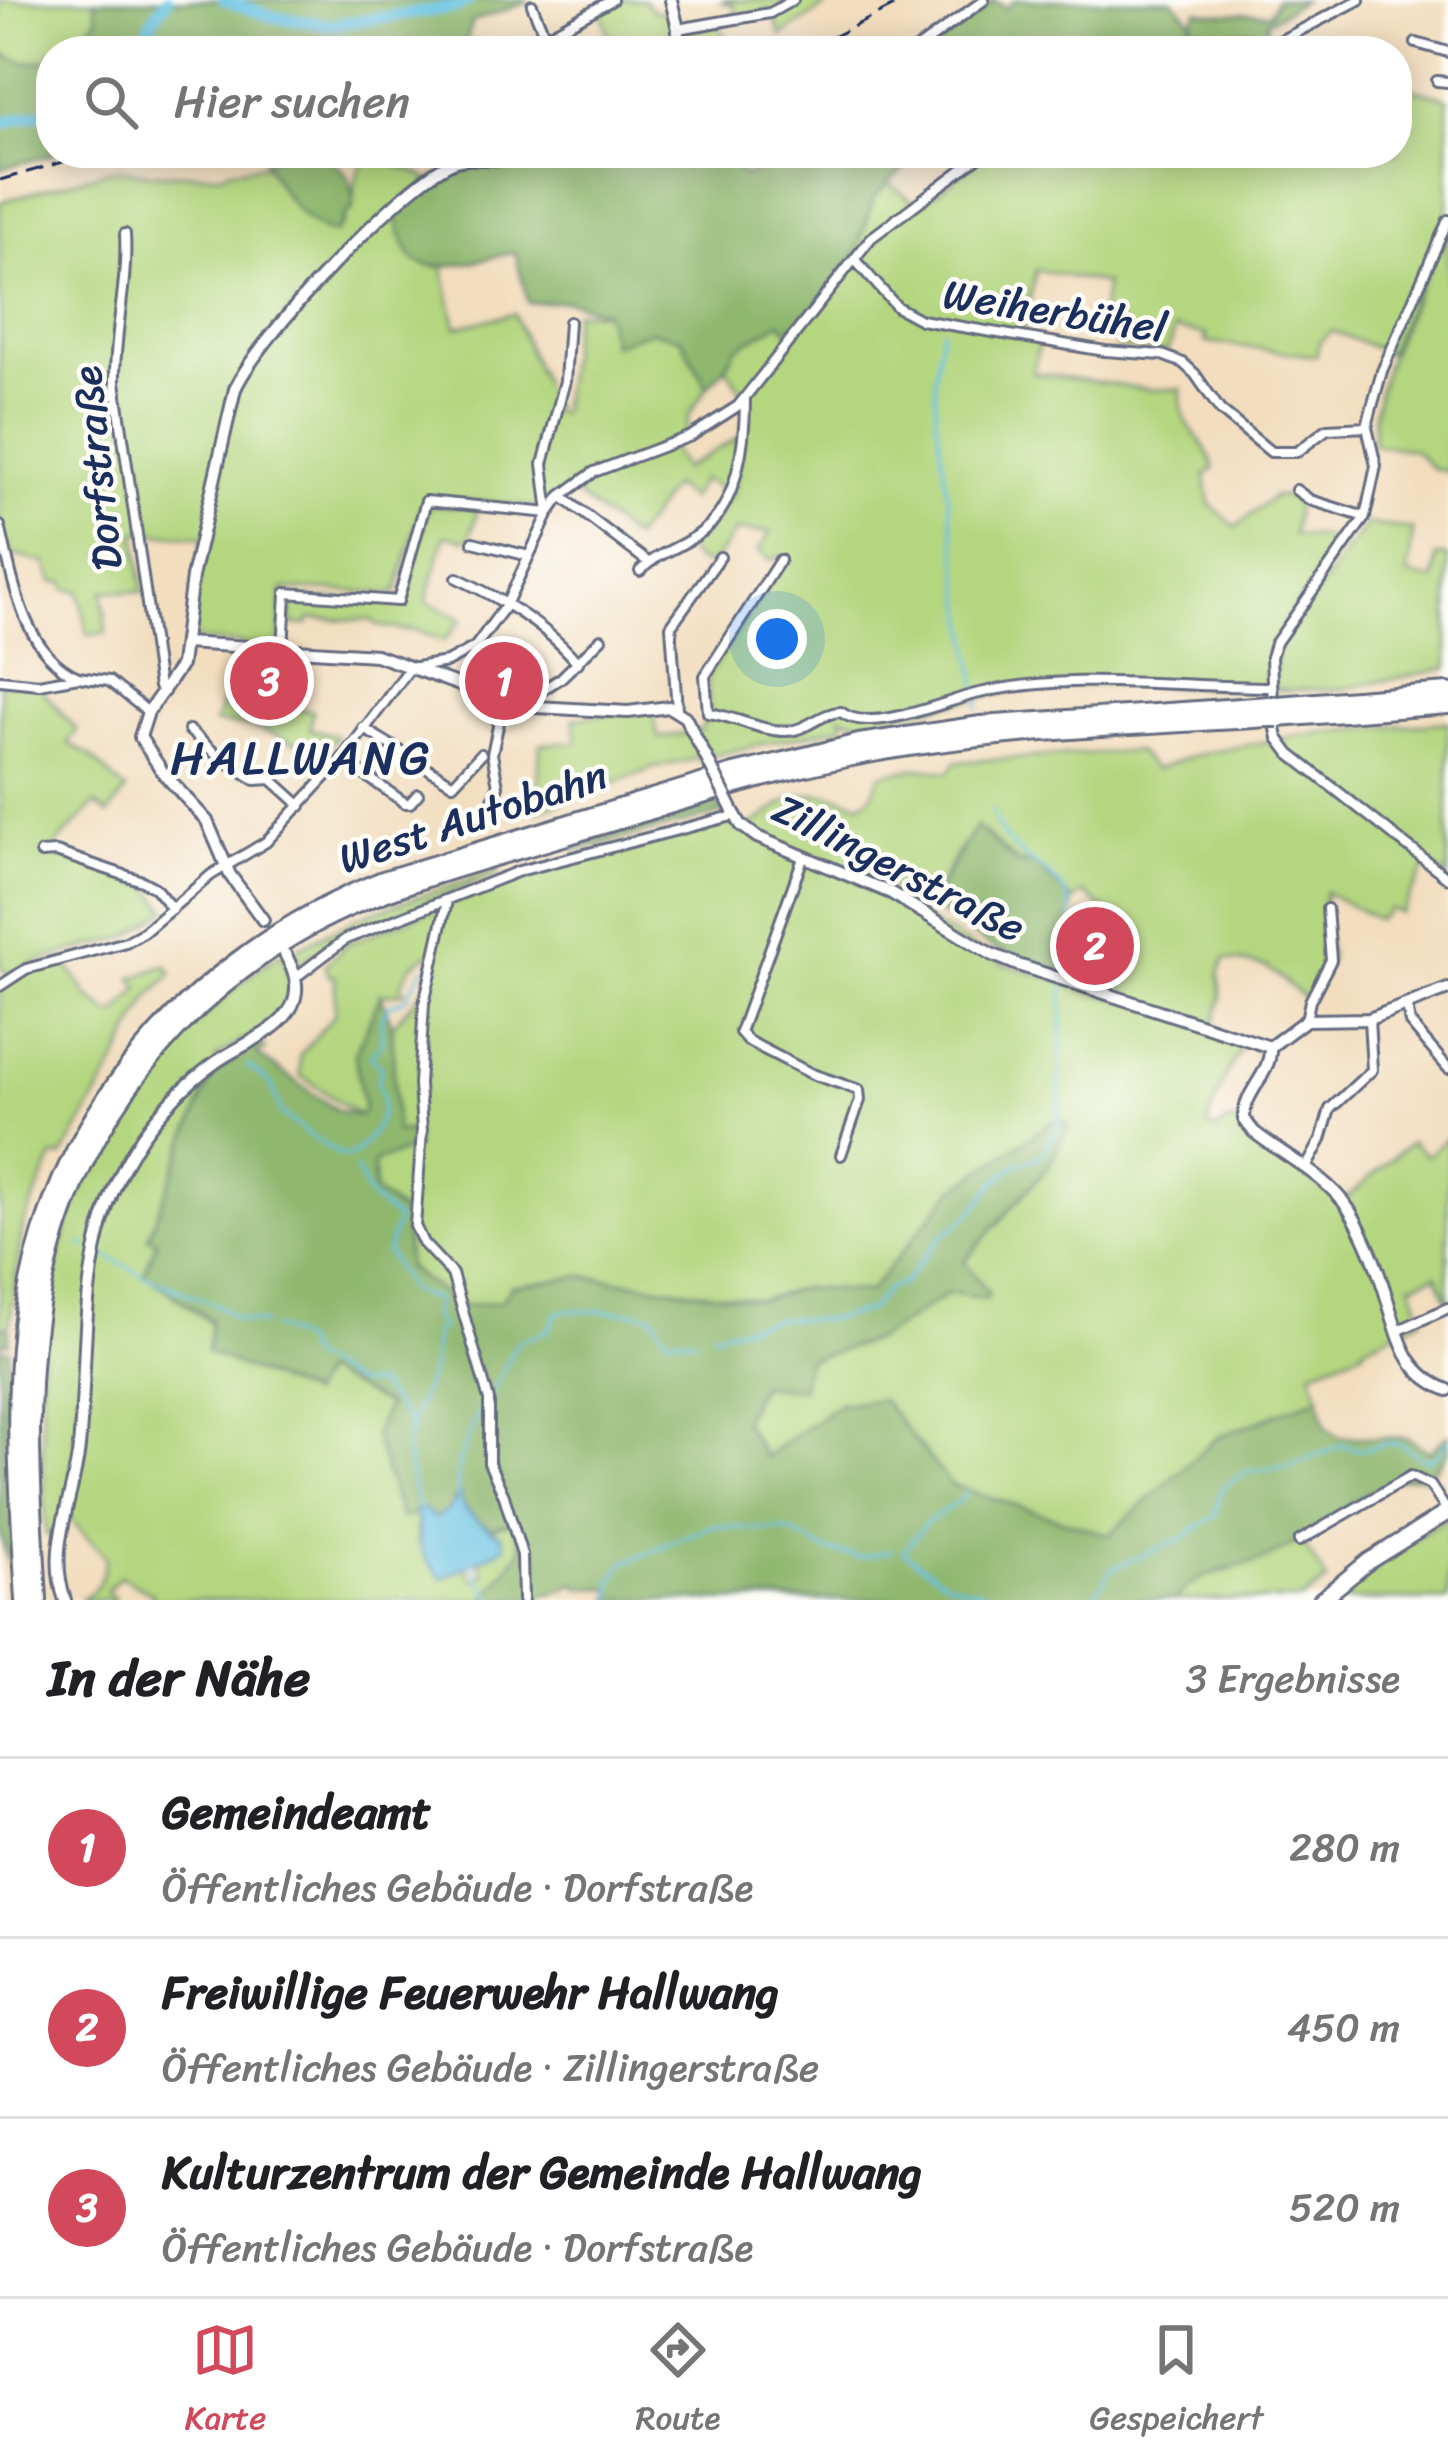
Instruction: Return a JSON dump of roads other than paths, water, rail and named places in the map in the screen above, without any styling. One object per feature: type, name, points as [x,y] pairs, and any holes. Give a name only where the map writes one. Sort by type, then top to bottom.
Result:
[{"type":"highway","name":"West Autobahn","points":[[25,1600],[17,1392],[23,1322],[42,1234],[82,1138],[130,1064],[177,1011],[243,954],[318,908],[383,880],[790,758],[947,729],[1448,692]]},
{"type":"highway","name":"West Autobahn","points":[[38,1600],[31,1375],[38,1305],[61,1219],[87,1156],[129,1088],[196,1010],[262,956],[322,920],[388,892],[796,770],[873,753],[1273,707],[1448,705]]},
{"type":"main road","points":[[1321,1600],[1369,1561],[1443,1515]]},
{"type":"street","points":[[576,0],[584,15]]},
{"type":"street","points":[[532,5],[546,35],[612,0]]},
{"type":"street","points":[[670,0],[678,36]]},
{"type":"street","points":[[678,29],[770,13],[794,0]]},
{"type":"street","points":[[939,36],[983,0]]},
{"type":"street","points":[[1289,36],[1359,0]]},
{"type":"street","points":[[1416,43],[1448,52]]},
{"type":"street","points":[[1437,82],[1448,82]]},
{"type":"street","name":"Dorfstraße","points":[[148,712],[181,665],[192,577],[235,389],[248,365],[350,246],[442,168]]},
{"type":"street","points":[[0,986],[26,969],[127,942],[266,842],[342,759],[410,668],[460,657],[475,647],[506,605],[561,496],[594,472],[691,436],[745,400],[883,227],[966,168]]},
{"type":"street","points":[[1448,220],[1382,371],[1367,427],[1376,466],[1365,518],[1275,644],[1273,707],[1282,747],[1448,878]]},
{"type":"street","name":"Dorfstraße","points":[[125,234],[126,288],[114,354],[116,382],[151,637],[159,687],[164,692]]},
{"type":"street","name":"Weiherbühel","points":[[855,260],[897,307],[921,320],[1105,351],[1162,355],[1183,363],[1220,410],[1271,452],[1297,452],[1327,429],[1367,427]]},
{"type":"street","points":[[549,513],[544,454],[565,381],[569,322]]},
{"type":"street","points":[[640,571],[702,532],[722,510],[735,477],[745,400]]},
{"type":"street","points":[[1296,490],[1310,500],[1365,518]]},
{"type":"street","points":[[561,496],[648,562]]},
{"type":"street","points":[[283,651],[286,593],[398,601],[426,501],[549,513]]},
{"type":"street","points":[[0,526],[36,641],[51,662],[78,677]]},
{"type":"street","points":[[473,542],[529,556]]},
{"type":"street","points":[[677,710],[671,626],[720,557]]},
{"type":"street","points":[[708,713],[705,676],[780,560]]},
{"type":"street","points":[[457,578],[503,599],[578,663]]},
{"type":"street","points":[[518,706],[578,663],[602,639]]},
{"type":"street","points":[[185,643],[359,652],[518,706],[677,710],[691,726],[734,813],[539,864],[346,940],[296,976]]},
{"type":"street","points":[[0,680],[39,684],[78,677],[109,681],[148,712],[141,728],[142,742],[207,821],[226,867],[263,920]]},
{"type":"street","points":[[691,726],[708,713],[790,731],[831,712],[842,712],[849,719],[880,720],[974,694],[1030,685],[1117,682],[1273,707]]},
{"type":"street","points":[[494,818],[491,804],[498,786],[492,754],[503,703]]},
{"type":"street","points":[[363,728],[453,784],[481,754]]},
{"type":"street","points":[[189,730],[255,781],[271,778],[301,806]]},
{"type":"street","points":[[342,759],[405,802],[418,794]]},
{"type":"street","name":"Zillingerstraße","points":[[734,813],[749,832],[891,893],[991,954],[1270,1048]]},
{"type":"street","points":[[41,854],[56,852],[142,881],[155,888],[172,909]]},
{"type":"street","points":[[802,858],[740,1032],[812,1074],[859,1090],[860,1100],[841,1155]]},
{"type":"street","points":[[447,902],[424,1004],[415,1226],[423,1243],[452,1274],[488,1397],[489,1463],[522,1555],[523,1600]]},
{"type":"street","points":[[1306,1021],[1310,1001],[1331,960],[1327,909]]},
{"type":"street","points":[[65,1600],[58,1550],[79,1450],[89,1271],[105,1210],[130,1156],[161,1113],[211,1066],[286,1015],[296,995],[296,976],[285,954]]},
{"type":"street","points":[[1448,989],[1369,1019],[1306,1021],[1270,1048],[1271,1059],[1247,1098],[1244,1119],[1253,1132],[1338,1196],[1354,1217],[1414,1368],[1448,1390]]},
{"type":"street","points":[[1407,1006],[1410,1023],[1448,1068]]},
{"type":"street","points":[[1305,1169],[1321,1140],[1330,1108],[1372,1070],[1369,1019]]},
{"type":"street","points":[[1396,1331],[1448,1308]]},
{"type":"street","points":[[1299,1541],[1411,1476],[1430,1485],[1443,1515]]},
{"type":"water","points":[[460,1495],[470,1514],[502,1536],[505,1547],[443,1578],[422,1551],[415,1510],[423,1509],[435,1518],[448,1511]]},
{"type":"waterway","points":[[146,36],[167,0]]},
{"type":"waterway","points":[[224,0],[273,17],[330,25],[457,7],[469,0]]},
{"type":"waterway","points":[[0,123],[36,115]]},
{"type":"waterway","points":[[942,329],[935,376],[936,416],[977,689]]},
{"type":"waterway","points":[[978,697],[979,708]]},
{"type":"waterway","points":[[992,811],[1007,840],[1067,897],[1072,925],[1065,974]]},
{"type":"waterway","points":[[248,1066],[271,1084],[281,1113],[310,1136],[351,1156],[367,1141],[382,1113],[377,1081],[382,1069],[371,1056],[382,1042],[381,1020],[389,1005],[405,999],[423,968]]},
{"type":"waterway","points":[[712,1334],[779,1318],[826,1320],[869,1311],[887,1289],[904,1283],[940,1237],[972,1213],[994,1184],[1018,1163],[1044,1152],[1058,1125],[1064,986]]},
{"type":"waterway","points":[[356,1169],[369,1196],[397,1220],[387,1252],[409,1290],[436,1300],[433,1316],[442,1328],[433,1334],[429,1376],[406,1443],[419,1509]]},
{"type":"waterway","points":[[80,1244],[88,1247]]},
{"type":"waterway","points":[[100,1253],[217,1305],[237,1319],[264,1324]]},
{"type":"waterway","points":[[491,1395],[516,1343],[549,1330],[559,1312],[653,1315],[666,1337],[698,1339]]},
{"type":"waterway","points":[[272,1327],[301,1341],[309,1357],[346,1379],[358,1385],[378,1384],[412,1428]]},
{"type":"waterway","points":[[457,1499],[458,1465],[483,1400]]},
{"type":"waterway","points":[[1091,1600],[1112,1569],[1185,1537],[1215,1516],[1222,1488],[1246,1472],[1290,1466],[1343,1445],[1365,1449],[1396,1443],[1426,1460],[1438,1454],[1448,1440]]},
{"type":"waterway","points":[[966,1492],[927,1522],[903,1552],[945,1581],[1009,1600]]},
{"type":"waterway","points":[[612,1600],[613,1580],[624,1563],[711,1526],[790,1531],[824,1550],[860,1557],[891,1551]]},
{"type":"waterway","points":[[470,1560],[492,1600]]},
{"type":"railway","points":[[835,36],[906,0]]},
{"type":"railway","points":[[0,180],[42,168]]},
{"type":"place","name":"Kulturzentrum der Gemeinde Hallwang","points":[[269,681]]},
{"type":"place","name":"Gemeindeamt","points":[[504,681]]},
{"type":"place","name":"Freiwillige Feuerwehr Hallwang","points":[[1095,946]]},
{"type":"district","name":"HALLWANG","points":[[301,757]]}]
